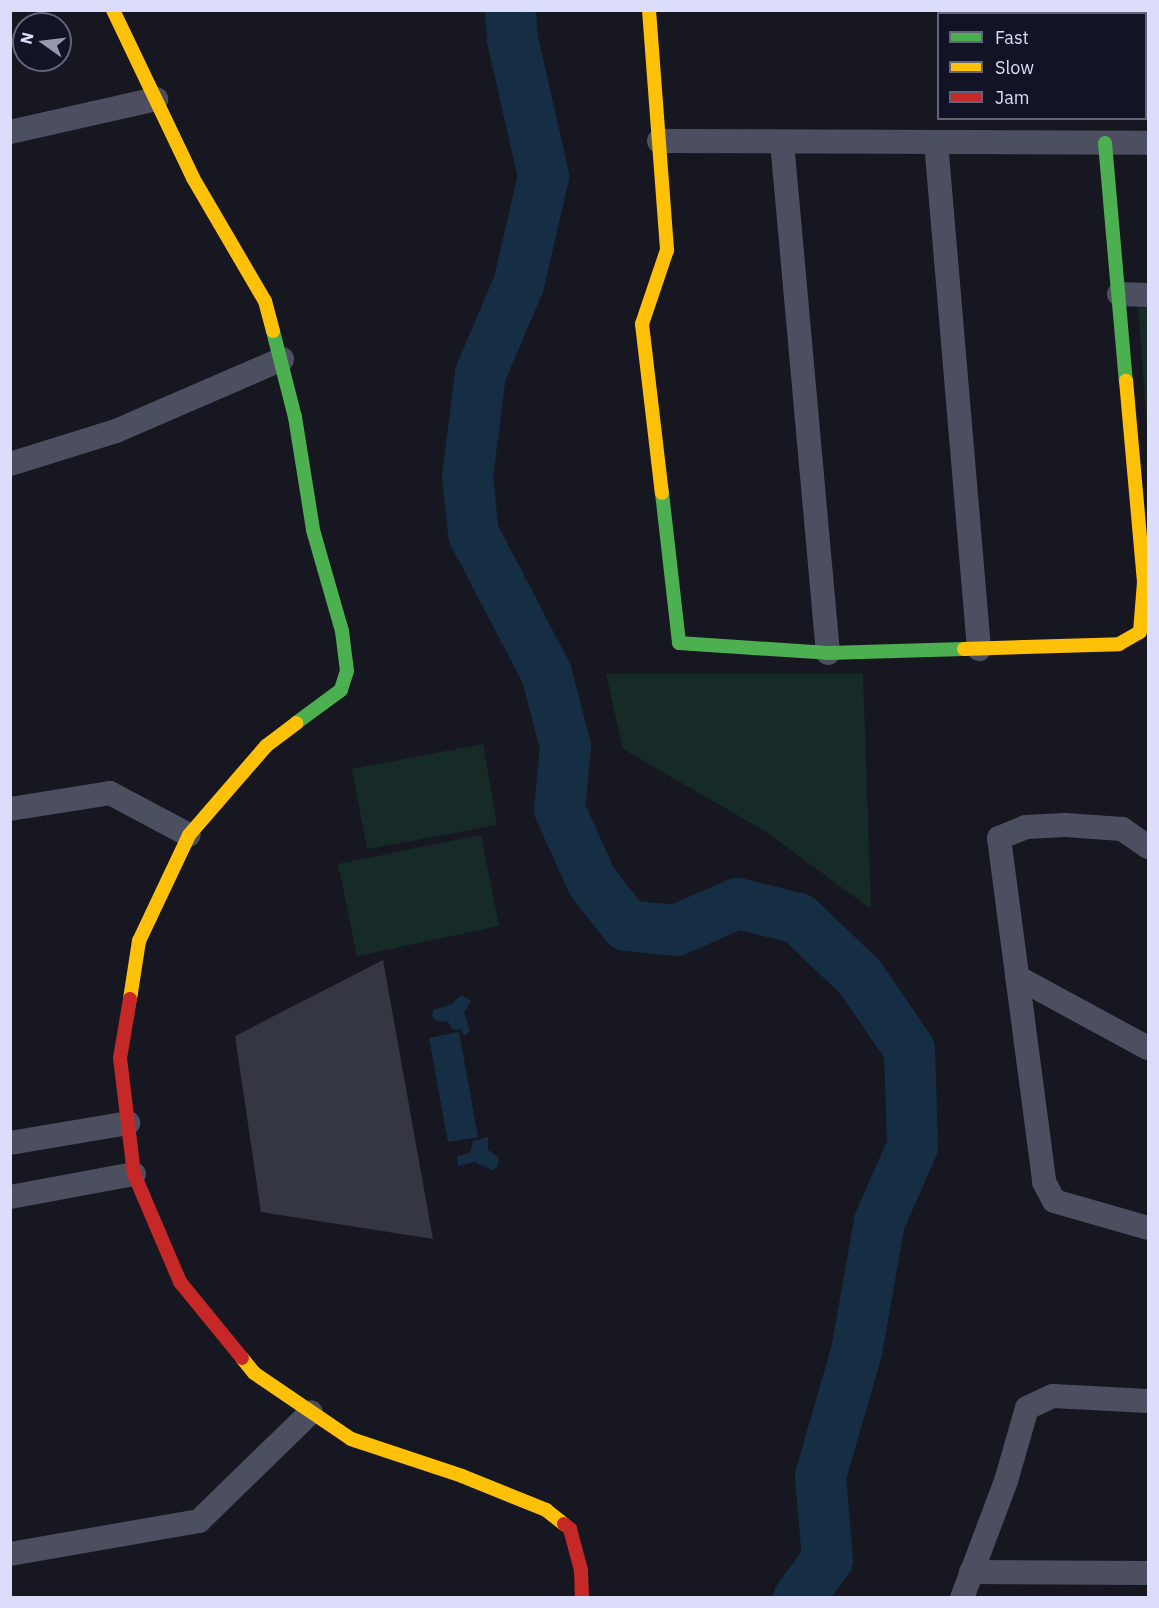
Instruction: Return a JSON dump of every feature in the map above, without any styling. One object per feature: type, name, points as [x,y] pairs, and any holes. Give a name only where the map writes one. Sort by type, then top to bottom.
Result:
[{"type":"street","points":[[113,10],[193,178],[266,301],[282,359],[313,530],[342,631],[347,671],[341,690],[266,746],[189,835],[139,941],[120,1058],[134,1174],[180,1282],[254,1373],[351,1439],[462,1476],[546,1510],[570,1529],[581,1570],[582,1598]]},
{"type":"street","points":[[649,10],[667,250],[642,324],[679,643],[828,653],[1119,644],[1140,633],[1146,582],[1106,143]]},
{"type":"street","points":[[10,132],[156,99]]},
{"type":"street","points":[[659,141],[1149,143]]},
{"type":"street","points":[[782,142],[828,653]]},
{"type":"street","points":[[936,142],[979,649]]},
{"type":"street","points":[[1119,294],[1149,295]]},
{"type":"street","points":[[10,464],[116,431],[282,359]]},
{"type":"street","points":[[10,809],[110,793],[189,835]]},
{"type":"street","points":[[1149,848],[1122,829],[1065,825],[1026,828],[999,838],[1044,1182],[1054,1201],[1149,1228]]},
{"type":"street","points":[[1017,977],[1149,1048]]},
{"type":"street","points":[[10,1143],[128,1122]]},
{"type":"street","points":[[10,1197],[134,1174]]},
{"type":"street","points":[[962,1598],[1006,1481],[1027,1408],[1053,1396],[1149,1401]]},
{"type":"street","points":[[10,1554],[200,1521],[311,1412]]},
{"type":"street","points":[[971,1572],[1149,1573]]},
{"type":"green space","points":[[1138,306],[1148,306],[1148,441]]},
{"type":"green space","points":[[606,674],[863,674],[871,909],[765,831],[623,749]]},
{"type":"green space","points":[[483,744],[497,825],[367,849],[352,769]]},
{"type":"green space","points":[[481,835],[499,926],[357,956],[338,864]]},
{"type":"water","points":[[461,995],[471,1001],[464,1012],[470,1031],[464,1036],[461,1029],[453,1030],[448,1022],[436,1021],[432,1016],[433,1010],[452,1004]]},
{"type":"water","points":[[459,1032],[478,1137],[448,1142],[429,1038]]},
{"type":"water","points":[[488,1137],[488,1150],[498,1157],[498,1166],[493,1170],[474,1162],[458,1166],[457,1156],[470,1153],[473,1141]]},
{"type":"building","points":[[383,960],[433,1239],[261,1212],[235,1036]]},
{"type":"waterway","points":[[510,10],[512,39],[543,176],[518,284],[480,373],[467,476],[473,533],[546,673],[565,746],[559,809],[592,882],[626,925],[675,930],[737,903],[798,918],[859,976],[909,1049],[912,1146],[879,1221],[856,1351],[820,1476],[827,1559],[798,1598]]},
{"type":"traffic: fast","points":[[1105,143],[1126,381]]},
{"type":"traffic: fast","points":[[273,331],[295,417],[313,530],[342,631],[347,671],[341,690],[296,723]]},
{"type":"traffic: fast","points":[[662,493],[679,643],[828,653],[964,649]]},
{"type":"traffic: slow","points":[[113,10],[193,178],[265,301],[273,331]]},
{"type":"traffic: slow","points":[[649,10],[667,250],[642,324],[662,493]]},
{"type":"traffic: slow","points":[[964,649],[1119,644],[1140,632],[1144,582],[1126,381]]},
{"type":"traffic: slow","points":[[130,999],[139,941],[189,835],[266,746],[296,723]]},
{"type":"traffic: slow","points":[[242,1358],[254,1373],[351,1439],[462,1476],[546,1510],[564,1524]]},
{"type":"traffic: jam","points":[[130,999],[120,1058],[134,1174],[180,1282],[242,1358]]},
{"type":"traffic: jam","points":[[564,1524],[570,1529],[581,1570],[582,1598]]}]
